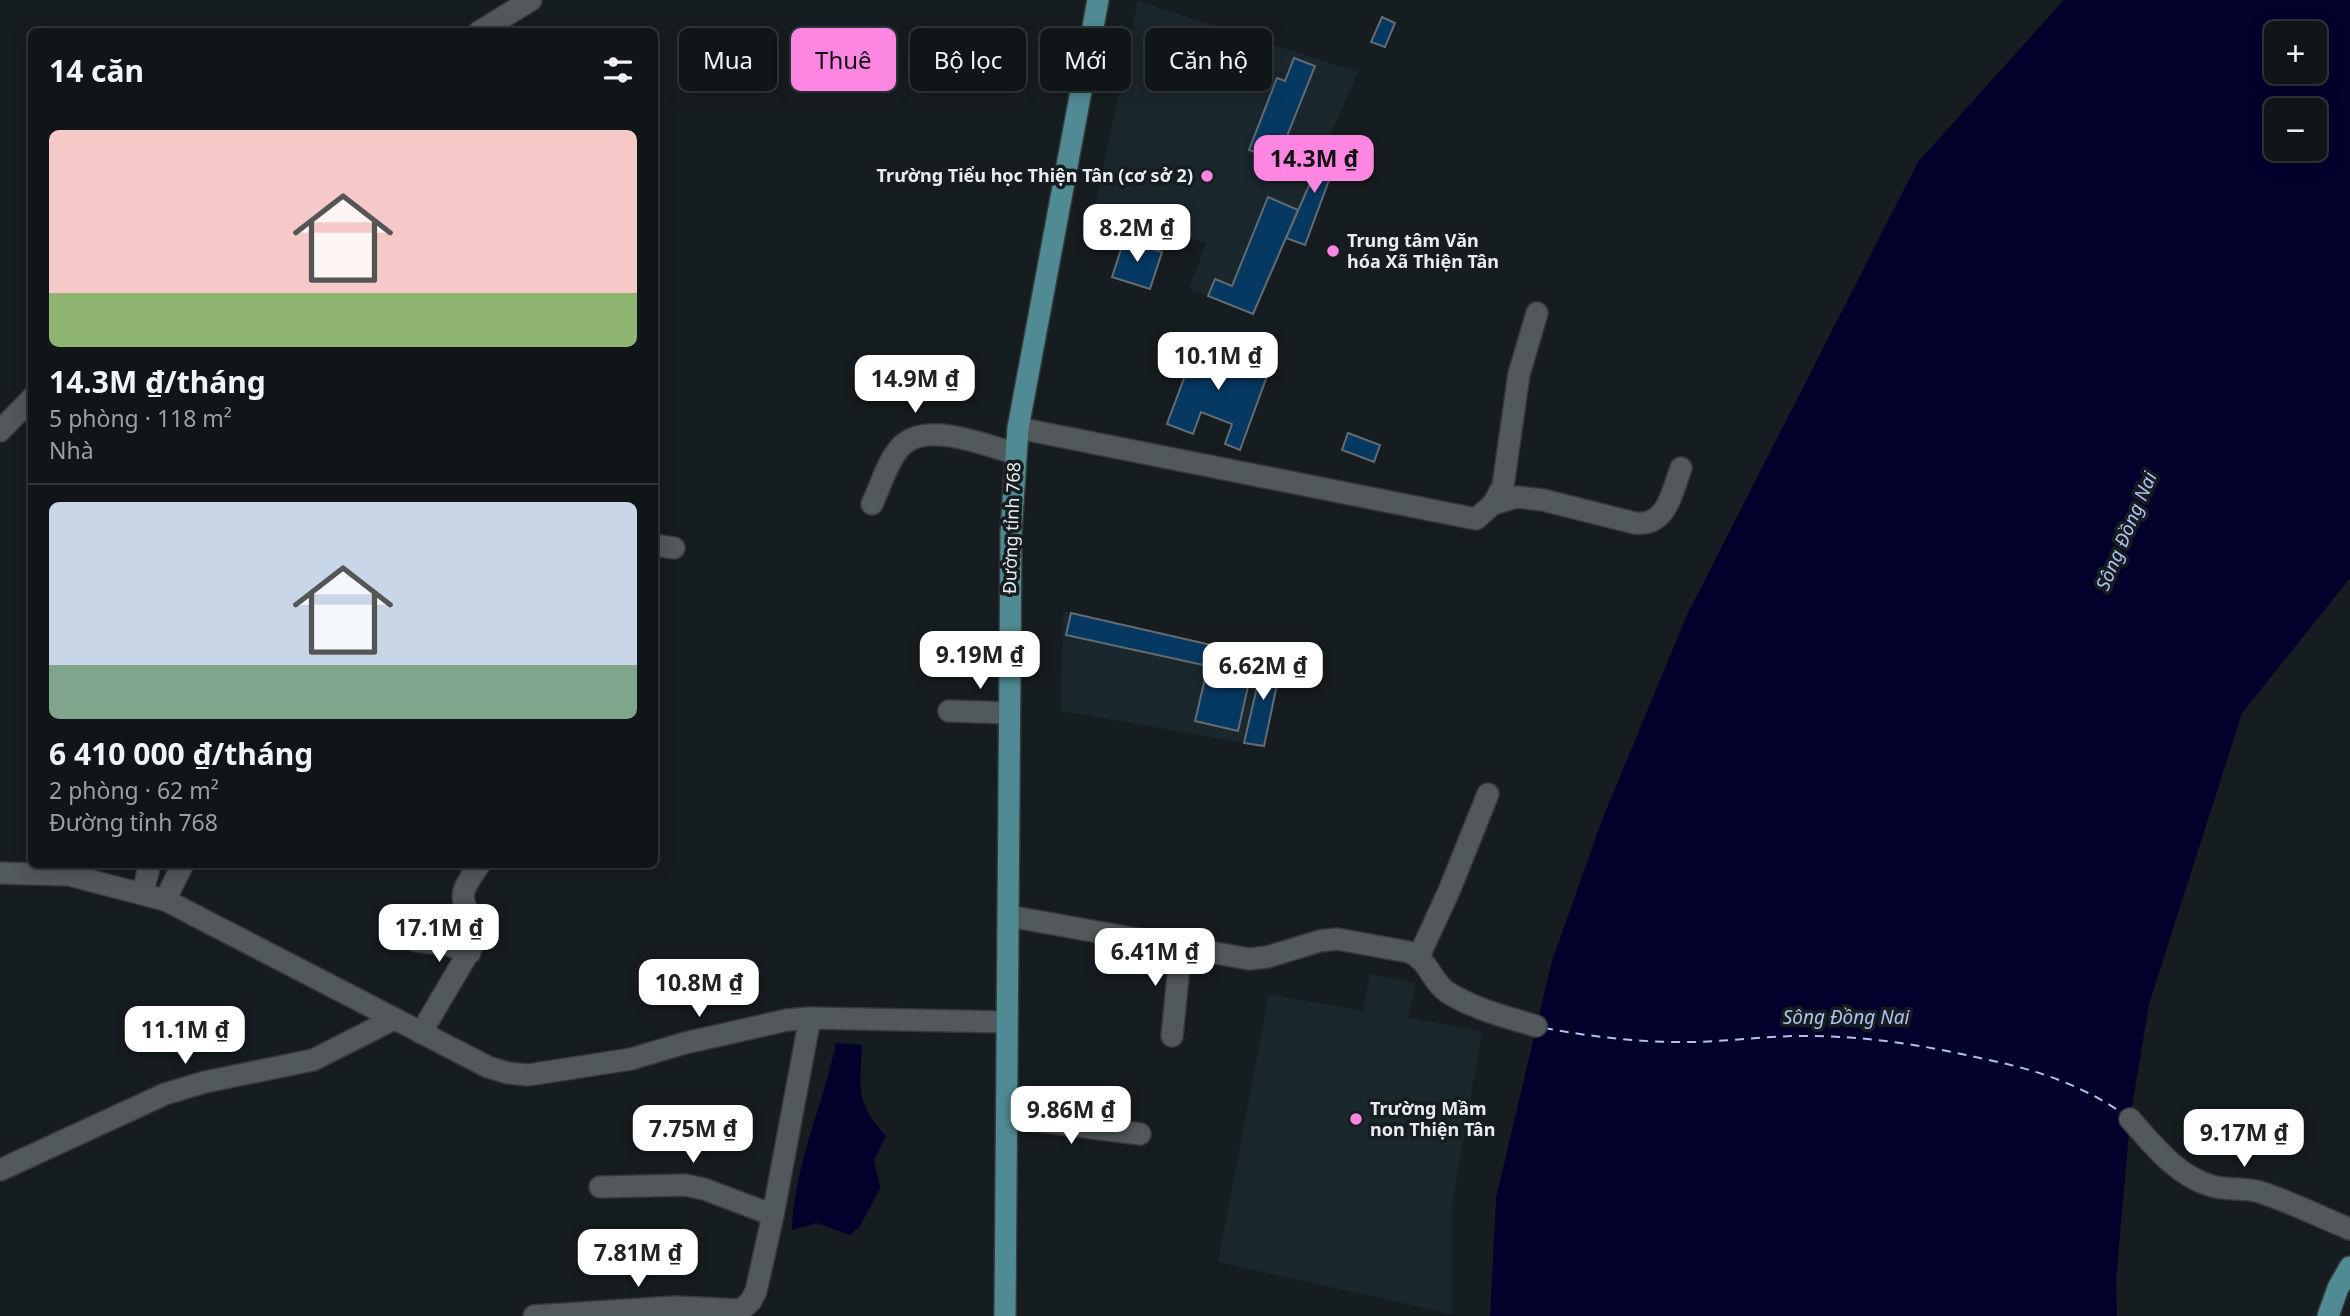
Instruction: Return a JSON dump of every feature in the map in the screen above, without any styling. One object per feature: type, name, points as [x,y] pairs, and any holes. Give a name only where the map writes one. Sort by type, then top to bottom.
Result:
[{"type":"main road","name":"Đường tỉnh 768","points":[[1005,1316],[1009,713],[1014,453],[1098,0]]},
{"type":"main road","points":[[2328,1316],[2338,1288],[2350,1267]]},
{"type":"street","points":[[486,28],[531,0]]},
{"type":"street","points":[[1018,428],[1476,519],[1493,504],[1503,486],[1519,374],[1537,313]]},
{"type":"street","points":[[0,430],[28,402]]},
{"type":"street","points":[[872,505],[891,462],[903,443],[922,435],[942,435],[1014,453]]},
{"type":"street","points":[[1493,504],[1517,496],[1635,523],[1650,523],[1657,520],[1662,512],[1681,468]]},
{"type":"street","points":[[949,710],[1009,713]]},
{"type":"street","points":[[1419,956],[1449,891],[1488,794]]},
{"type":"street","points":[[142,894],[147,868]]},
{"type":"street","points":[[165,900],[181,868]]},
{"type":"street","points":[[421,1033],[480,933],[478,923],[463,902],[461,894],[477,868]]},
{"type":"street","points":[[0,873],[69,875],[165,900],[488,1067],[528,1075],[631,1059],[787,1020],[810,1018],[1007,1022]]},
{"type":"street","points":[[1008,916],[1249,959],[1337,939],[1409,952],[1419,956],[1446,991],[1474,1006],[1536,1026]]},
{"type":"street","points":[[416,941],[448,945],[470,953]]},
{"type":"street","points":[[1172,1035],[1181,946]]},
{"type":"street","points":[[534,1316],[675,1307],[724,1313],[741,1310],[751,1301],[756,1291],[773,1215],[810,1018]]},
{"type":"street","points":[[0,1170],[165,1094],[205,1082],[313,1060],[394,1019]]},
{"type":"street","points":[[1007,1117],[1140,1133]]},
{"type":"street","points":[[2130,1119],[2164,1156],[2183,1171],[2209,1185],[2231,1191],[2258,1191],[2350,1229]]},
{"type":"street","points":[[600,1187],[685,1185],[704,1189],[773,1215]]},
{"type":"shaded area","name":"Trường Tiểu học Thiện Tân (cơ sở 2)","points":[[1138,1],[1222,28],[1145,28],[1145,91],[1272,91],[1272,44],[1358,72],[1253,314],[1189,289],[1206,243],[1094,212],[1119,91],[1131,91],[1131,35]]},
{"type":"shaded area","points":[[1063,611],[1282,661],[1264,746],[1061,711]]},
{"type":"shaded area","name":"Trường Mầm non Thiện Tân","points":[[1370,974],[1416,983],[1408,1018],[1482,1031],[1452,1206],[1452,1314],[1218,1262],[1269,994],[1363,1011]]},
{"type":"water","name":"Sông Đồng Nai","points":[[2064,0],[2350,0],[2350,578],[2242,713],[2149,1004],[2130,1119],[2116,1281],[2117,1316],[1490,1316],[1496,1198],[1552,961],[1602,820],[1687,615],[1918,162]]},
{"type":"water","points":[[836,1043],[862,1045],[861,1084],[864,1104],[886,1136],[874,1160],[880,1188],[860,1226],[850,1235],[817,1223],[792,1230],[803,1159]]},
{"type":"building","points":[[1382,17],[1395,23],[1385,47],[1371,42]]},
{"type":"building","points":[[1294,58],[1315,66],[1277,161],[1249,150],[1277,78],[1285,81]]},
{"type":"building","points":[[1329,140],[1342,145],[1305,245],[1286,238]]},
{"type":"building","points":[[1268,197],[1298,210],[1253,314],[1208,296],[1215,279],[1232,286]]},
{"type":"building","points":[[1124,240],[1162,252],[1150,289],[1112,277]]},
{"type":"building","points":[[1201,333],[1226,342],[1218,365],[1251,377],[1257,360],[1271,365],[1240,450],[1225,444],[1232,424],[1201,412],[1193,434],[1167,424]]},
{"type":"building","points":[[1348,433],[1380,445],[1374,462],[1342,450]]},
{"type":"building","points":[[1071,613],[1255,655],[1238,731],[1195,721],[1208,666],[1066,635]]},
{"type":"building","points":[[1264,657],[1282,661],[1264,746],[1244,743]]},
{"type":"ferry route","points":[[1544,1028],[1599,1037],[1656,1042],[1815,1036],[1900,1043],[1963,1054],[2039,1073],[2090,1094],[2122,1113]]},
{"type":"place","name":"Trường Tiểu học Thiện Tân (cơ sở 2)","points":[[1207,176]]},
{"type":"place","name":"Trung tâm Văn hóa Xã Thiện Tân","points":[[1333,251]]},
{"type":"place","name":"Trường Mầm non Thiện Tân","points":[[1356,1119]]}]
